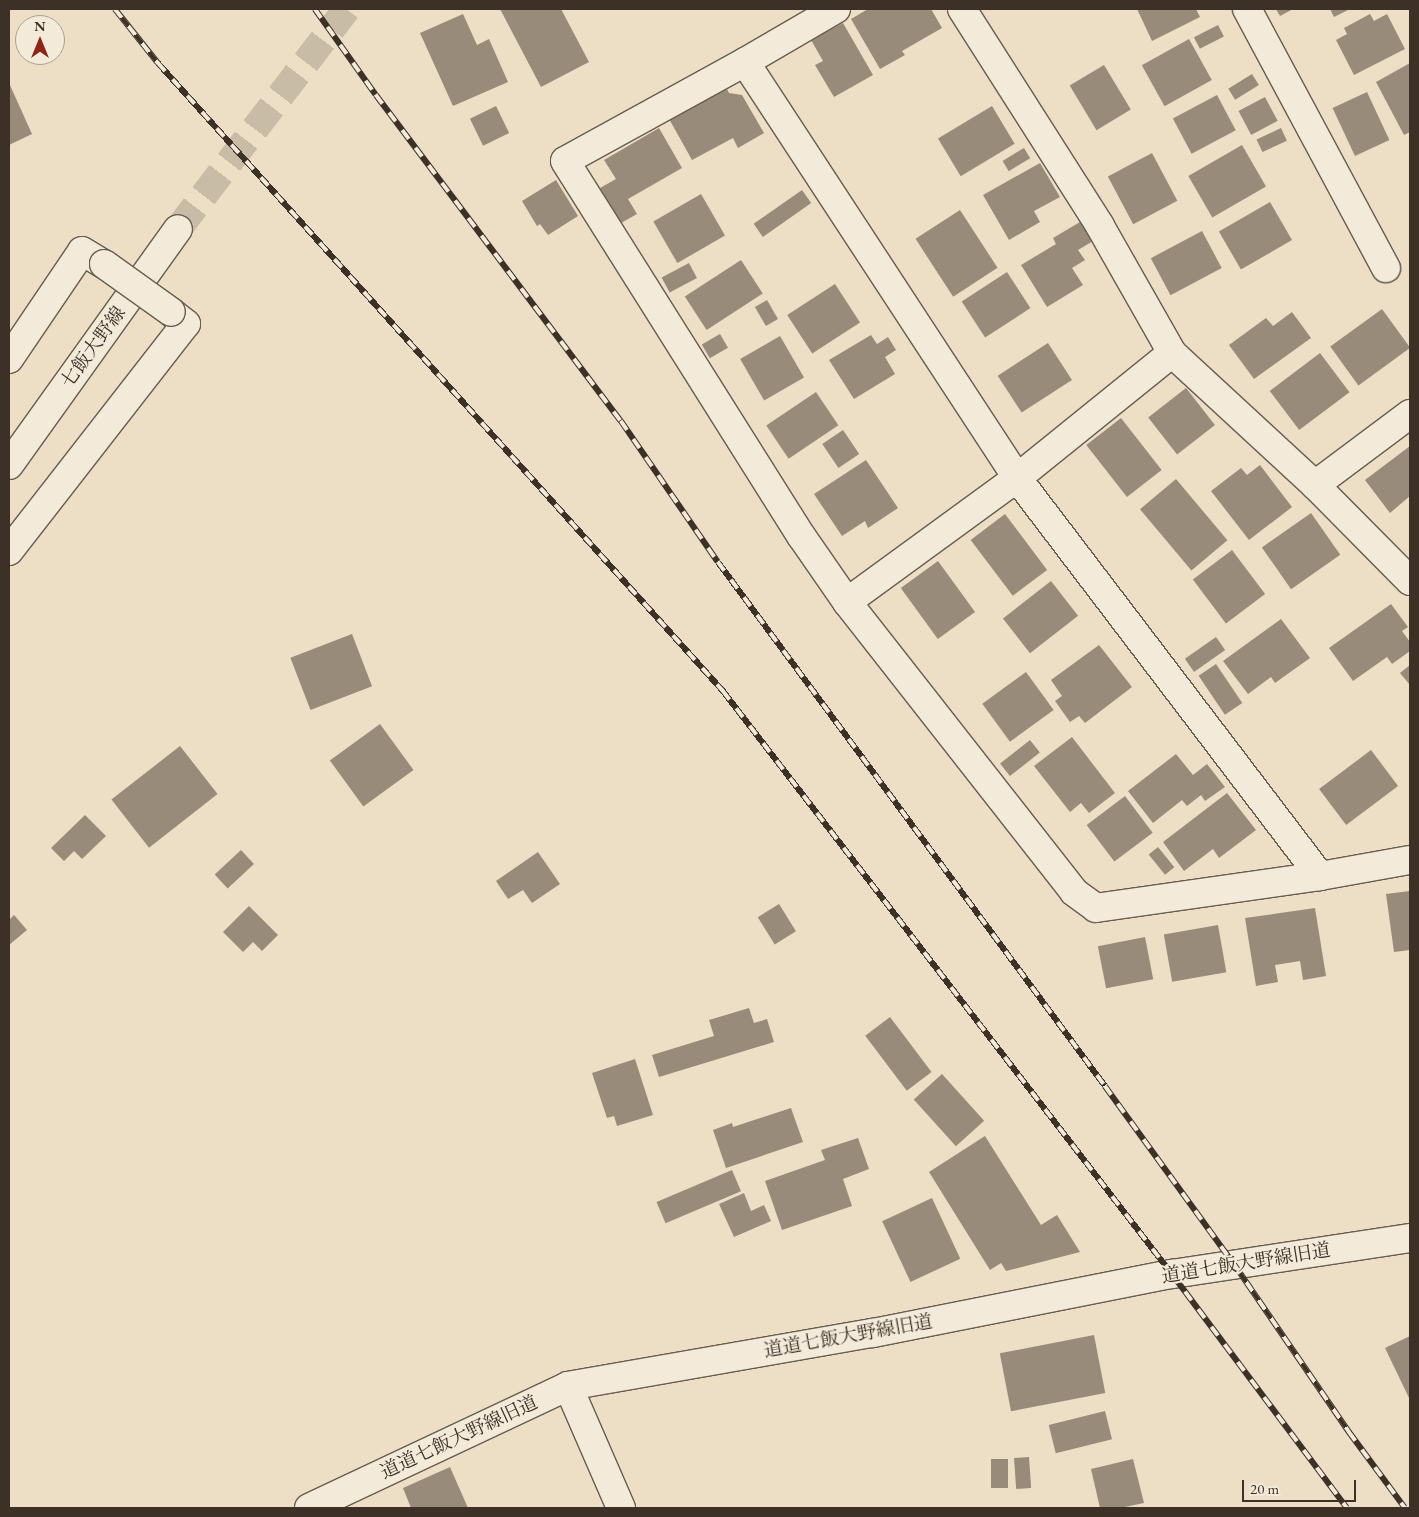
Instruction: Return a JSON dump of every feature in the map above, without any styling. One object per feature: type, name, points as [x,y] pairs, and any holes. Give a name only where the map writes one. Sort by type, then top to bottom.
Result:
[{"type":"street","points":[[836,9],[745,62],[565,161],[802,537],[847,602],[1074,892],[1096,908],[1320,876],[1410,860]]},
{"type":"street","points":[[962,9],[1100,226],[1172,353],[1315,485],[1410,581]]},
{"type":"street","points":[[1246,9],[1386,268]]},
{"type":"street","points":[[745,62],[1017,478],[1320,876]]},
{"type":"street","name":"七飯大野線","points":[[9,465],[178,229]]},
{"type":"street","points":[[9,359],[82,252],[104,264],[186,324],[9,551]]},
{"type":"street","points":[[847,602],[1017,478],[1172,353]]},
{"type":"street","points":[[1315,485],[1410,414]]},
{"type":"street","name":"道道七飯大野線旧道","points":[[309,1508],[568,1386],[873,1333],[1172,1274],[1410,1238]]},
{"type":"street","points":[[568,1386],[621,1508]]},
{"type":"building","points":[[500,9],[561,9],[589,62],[541,87]]},
{"type":"building","points":[[868,9],[931,9],[942,28],[902,51],[905,55],[880,69],[851,19]]},
{"type":"building","points":[[1137,9],[1196,9],[1200,17],[1152,41]]},
{"type":"building","points":[[1276,9],[1293,9],[1280,16]]},
{"type":"building","points":[[1330,9],[1350,9],[1334,17]]},
{"type":"building","points":[[463,14],[477,45],[489,39],[508,82],[453,106],[420,33]]},
{"type":"building","points":[[1370,14],[1374,21],[1387,14],[1405,49],[1354,75],[1336,40],[1347,34],[1344,28]]},
{"type":"building","points":[[843,23],[873,75],[834,97],[815,65],[823,61],[811,40]]},
{"type":"building","points":[[1218,25],[1224,37],[1200,49],[1194,37]]},
{"type":"building","points":[[1189,39],[1212,80],[1165,106],[1142,65]]},
{"type":"building","points":[[1410,63],[1410,132],[1404,135],[1376,82]]},
{"type":"building","points":[[1104,65],[1131,110],[1096,130],[1070,86]]},
{"type":"building","points":[[1252,74],[1259,85],[1235,100],[1228,89]]},
{"type":"building","points":[[9,83],[32,134],[9,145]]},
{"type":"building","points":[[725,85],[729,93],[742,95],[764,133],[738,148],[733,138],[692,160],[668,117]]},
{"type":"building","points":[[1367,92],[1389,140],[1355,156],[1333,108]]},
{"type":"building","points":[[1217,95],[1236,130],[1192,154],[1173,118]]},
{"type":"building","points":[[1265,97],[1278,121],[1251,135],[1239,111]]},
{"type":"building","points":[[496,106],[509,133],[483,146],[470,119]]},
{"type":"building","points":[[992,106],[1015,144],[961,176],[938,138]]},
{"type":"building","points":[[659,128],[682,168],[628,199],[637,214],[621,223],[600,188],[616,179],[604,160]]},
{"type":"building","points":[[1281,128],[1287,141],[1262,152],[1257,139]]},
{"type":"building","points":[[1242,145],[1266,187],[1212,218],[1188,176]]},
{"type":"building","points":[[1024,148],[1030,158],[1009,171],[1003,161]]},
{"type":"building","points":[[1152,153],[1177,201],[1133,224],[1108,176]]},
{"type":"building","points":[[1040,163],[1060,197],[1034,211],[1040,222],[1009,240],[983,195]]},
{"type":"building","points":[[556,180],[578,216],[548,235],[540,224],[537,226],[522,201]]},
{"type":"building","points":[[802,190],[811,203],[763,237],[754,224]]},
{"type":"building","points":[[701,194],[725,236],[677,263],[653,222]]},
{"type":"building","points":[[1270,202],[1292,240],[1241,270],[1219,232]]},
{"type":"building","points":[[960,210],[998,268],[953,297],[916,239]]},
{"type":"building","points":[[1080,222],[1093,241],[1078,250],[1085,260],[1072,268],[1083,285],[1047,307],[1021,265],[1056,244],[1053,238]]},
{"type":"building","points":[[1202,231],[1222,268],[1171,295],[1151,258]]},
{"type":"building","points":[[741,260],[763,294],[707,330],[685,296]]},
{"type":"building","points":[[689,263],[697,278],[670,293],[662,278]]},
{"type":"building","points":[[1007,272],[1030,308],[985,337],[962,301]]},
{"type":"building","points":[[835,284],[860,323],[812,354],[787,315]]},
{"type":"building","points":[[767,300],[778,319],[766,326],[755,307]]},
{"type":"building","points":[[1382,309],[1410,348],[1358,385],[1330,347]]},
{"type":"building","points":[[1292,312],[1311,338],[1254,379],[1229,345],[1266,318],[1273,326]]},
{"type":"building","points":[[720,334],[728,348],[710,358],[702,344]]},
{"type":"building","points":[[871,335],[877,344],[888,337],[896,350],[885,357],[895,374],[854,399],[829,360]]},
{"type":"building","points":[[780,336],[804,378],[764,401],[740,359]]},
{"type":"building","points":[[1048,343],[1072,380],[1022,413],[998,376]]},
{"type":"building","points":[[1320,353],[1349,392],[1299,430],[1270,391]]},
{"type":"building","points":[[1186,388],[1215,425],[1177,455],[1148,418]]},
{"type":"building","points":[[816,392],[838,425],[789,459],[766,426]]},
{"type":"building","points":[[1121,418],[1162,470],[1127,497],[1086,445]]},
{"type":"building","points":[[843,430],[859,454],[838,468],[822,444]]},
{"type":"building","points":[[1410,446],[1410,496],[1390,513],[1365,480]]},
{"type":"building","points":[[866,460],[898,508],[868,528],[865,521],[842,536],[814,494]]},
{"type":"building","points":[[1260,465],[1292,507],[1249,540],[1211,491],[1241,468],[1247,475]]},
{"type":"building","points":[[1176,479],[1227,540],[1191,570],[1140,509]]},
{"type":"building","points":[[1311,513],[1340,555],[1291,589],[1262,547]]},
{"type":"building","points":[[1005,514],[1047,570],[1013,596],[971,540]]},
{"type":"building","points":[[1232,550],[1265,594],[1226,623],[1193,579]]},
{"type":"building","points":[[938,561],[975,612],[938,639],[901,588]]},
{"type":"building","points":[[1051,581],[1078,616],[1030,653],[1003,619]]},
{"type":"building","points":[[1391,604],[1408,627],[1402,631],[1410,642],[1410,651],[1392,664],[1387,657],[1353,681],[1329,648]]},
{"type":"building","points":[[1281,619],[1310,658],[1275,683],[1271,677],[1248,694],[1223,661]]},
{"type":"building","points":[[352,634],[372,686],[310,710],[290,658]]},
{"type":"building","points":[[1216,637],[1225,650],[1194,672],[1185,659]]},
{"type":"building","points":[[1099,645],[1132,687],[1085,723],[1079,716],[1070,722],[1055,701],[1062,696],[1051,680]]},
{"type":"building","points":[[1216,664],[1242,703],[1225,715],[1199,676]]},
{"type":"building","points":[[1410,665],[1410,685],[1400,673]]},
{"type":"building","points":[[1026,672],[1054,710],[1010,742],[982,704]]},
{"type":"building","points":[[380,724],[414,770],[363,807],[330,760]]},
{"type":"building","points":[[1072,737],[1115,793],[1089,813],[1081,803],[1070,812],[1034,766]]},
{"type":"building","points":[[1030,740],[1040,753],[1010,776],[1000,763]]},
{"type":"building","points":[[180,746],[218,794],[149,848],[111,800]]},
{"type":"building","points":[[1371,750],[1398,786],[1346,825],[1319,789]]},
{"type":"building","points":[[1176,754],[1193,775],[1207,764],[1225,787],[1205,801],[1201,795],[1187,806],[1182,800],[1153,823],[1128,791]]},
{"type":"building","points":[[1227,793],[1256,830],[1219,858],[1213,849],[1184,871],[1163,842]]},
{"type":"building","points":[[1125,796],[1153,833],[1114,862],[1087,825]]},
{"type":"building","points":[[85,815],[106,836],[82,859],[74,851],[64,861],[51,848]]},
{"type":"building","points":[[1158,847],[1174,867],[1165,875],[1149,855]]},
{"type":"building","points":[[241,850],[254,864],[228,888],[215,875]]},
{"type":"building","points":[[538,852],[560,884],[532,903],[523,890],[508,899],[496,881]]},
{"type":"building","points":[[1410,891],[1410,950],[1394,952],[1386,894]]},
{"type":"building","points":[[779,904],[796,931],[775,944],[758,917]]},
{"type":"building","points":[[249,906],[278,935],[262,951],[253,942],[243,952],[223,932]]},
{"type":"building","points":[[1315,908],[1326,976],[1303,980],[1300,961],[1275,965],[1278,982],[1256,986],[1245,918]]},
{"type":"building","points":[[14,915],[27,930],[9,945],[9,920]]},
{"type":"building","points":[[1218,925],[1226,972],[1172,982],[1164,935]]},
{"type":"building","points":[[1145,937],[1153,979],[1106,988],[1098,946]]},
{"type":"building","points":[[749,1008],[754,1023],[767,1019],[774,1042],[659,1077],[652,1055],[714,1036],[709,1020]]},
{"type":"building","points":[[890,1017],[932,1072],[907,1091],[865,1036]]},
{"type":"building","points":[[635,1059],[653,1115],[617,1126],[614,1116],[607,1118],[592,1073]]},
{"type":"building","points":[[942,1074],[984,1121],[956,1146],[914,1099]]},
{"type":"building","points":[[791,1108],[803,1142],[726,1168],[713,1130],[732,1123],[733,1127]]},
{"type":"building","points":[[985,1136],[1041,1225],[1057,1215],[1080,1252],[1006,1271],[1001,1263],[990,1270],[929,1172]]},
{"type":"building","points":[[858,1138],[869,1169],[843,1179],[852,1206],[782,1230],[765,1181],[825,1160],[821,1150]]},
{"type":"building","points":[[732,1170],[741,1191],[666,1223],[657,1202]]},
{"type":"building","points":[[744,1193],[751,1211],[764,1205],[771,1221],[734,1237],[719,1204]]},
{"type":"building","points":[[932,1198],[960,1259],[910,1282],[882,1221]]},
{"type":"building","points":[[1094,1335],[1105,1393],[1011,1411],[1000,1353]]},
{"type":"building","points":[[1410,1336],[1410,1400],[1385,1348]]},
{"type":"building","points":[[1105,1411],[1112,1439],[1056,1453],[1049,1425]]},
{"type":"building","points":[[1029,1457],[1031,1488],[1016,1489],[1014,1458]]},
{"type":"building","points":[[991,1459],[1008,1459],[1008,1488],[991,1488]]},
{"type":"building","points":[[1133,1459],[1144,1503],[1120,1508],[1100,1508],[1091,1469]]},
{"type":"building","points":[[450,1467],[468,1508],[411,1508],[403,1488]]},
{"type":"tunnel","points":[[178,229],[347,9]]},
{"type":"railway","points":[[115,9],[158,63],[723,691],[1172,1274],[1347,1508]]},
{"type":"railway","points":[[315,9],[376,95],[621,421],[718,562],[1105,1086],[1234,1264],[1349,1432],[1405,1508]]}]
